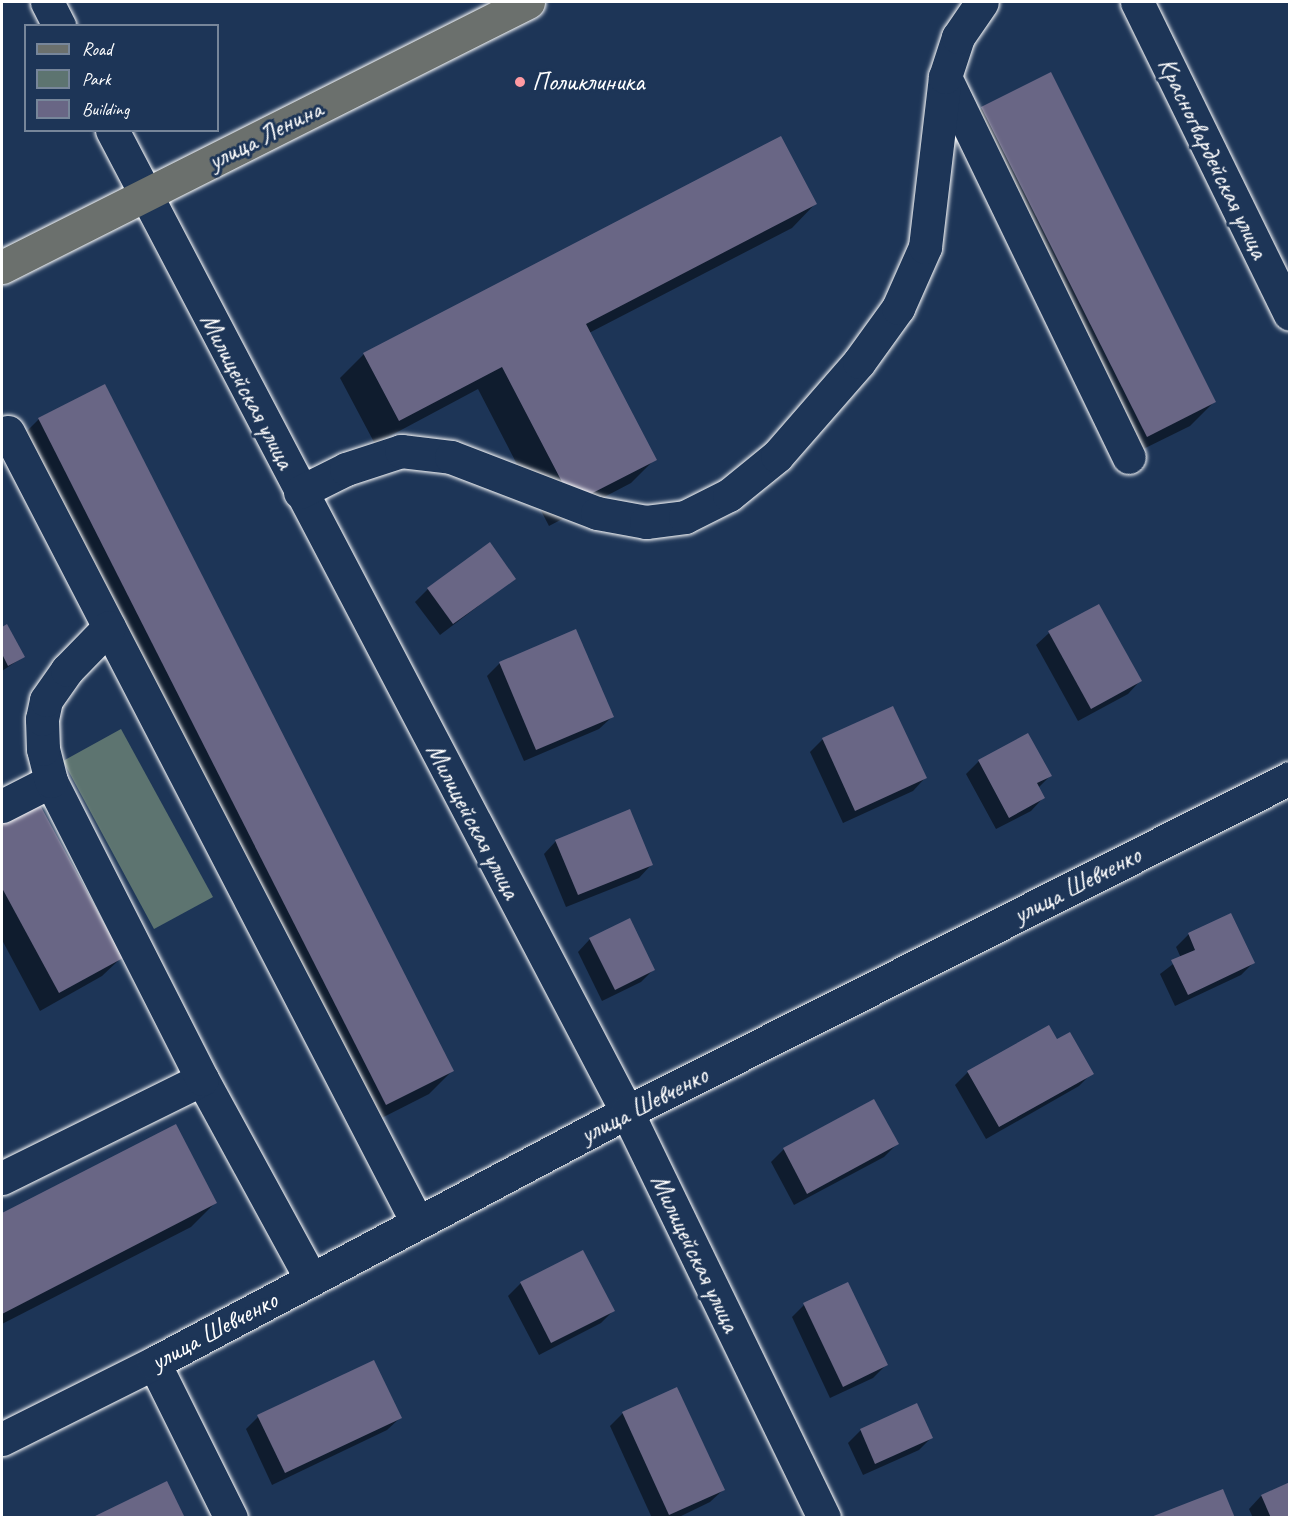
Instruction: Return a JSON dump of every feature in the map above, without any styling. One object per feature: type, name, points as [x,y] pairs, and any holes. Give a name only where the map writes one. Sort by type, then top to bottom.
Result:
[{"type":"main road","name":"улица Ленина","points":[[2,267],[528,2]]},
{"type":"street","points":[[48,2],[58,24]]},
{"type":"street","points":[[300,492],[346,469],[401,451],[451,457],[597,513],[646,522],[685,517],[729,495],[777,456],[860,362],[898,308],[925,247],[945,77],[958,37],[981,2]]},
{"type":"street","name":"Красногвардейская улица","points":[[1137,2],[1290,314]]},
{"type":"street","points":[[945,77],[1129,457]]},
{"type":"street","name":"Милицейская улица","points":[[113,132],[627,1112],[824,1518]]},
{"type":"street","points":[[8,432],[417,1222]]},
{"type":"street","points":[[109,627],[67,670],[46,700],[42,719],[43,749],[51,781],[202,1079],[312,1279]]},
{"type":"street","name":"улица Шевченко","points":[[2,1439],[154,1363],[627,1112],[1290,778]]},
{"type":"street","points":[[2,806],[51,781]]},
{"type":"street","points":[[2,1178],[202,1079]]},
{"type":"street","points":[[154,1363],[231,1518]]},
{"type":"green space","points":[[121,729],[213,897],[154,929],[63,761]]},
{"type":"building","points":[[1051,72],[1216,402],[1147,437],[981,107]]},
{"type":"building","points":[[781,136],[817,204],[586,324],[657,460],[573,503],[502,367],[399,421],[363,353]]},
{"type":"building","points":[[105,384],[454,1071],[386,1105],[38,418]]},
{"type":"building","points":[[490,542],[516,579],[453,624],[427,588]]},
{"type":"building","points":[[1099,604],[1142,681],[1091,709],[1048,631]]},
{"type":"building","points":[[7,624],[25,657],[8,666],[2,654],[2,627]]},
{"type":"building","points":[[576,629],[614,717],[536,750],[499,662]]},
{"type":"building","points":[[893,706],[927,778],[855,811],[822,738]]},
{"type":"building","points":[[1028,733],[1052,776],[1037,783],[1045,798],[1009,818],[978,760]]},
{"type":"building","points":[[39,803],[123,958],[59,993],[2,888],[2,824]]},
{"type":"building","points":[[630,809],[653,865],[578,895],[555,840]]},
{"type":"building","points":[[1231,913],[1255,963],[1188,995],[1171,960],[1195,950],[1188,933]]},
{"type":"building","points":[[630,918],[655,970],[615,990],[589,938]]},
{"type":"building","points":[[1049,1025],[1057,1039],[1070,1032],[1094,1074],[999,1127],[967,1071]]},
{"type":"building","points":[[874,1099],[899,1144],[807,1194],[783,1148]]},
{"type":"building","points":[[176,1124],[217,1203],[2,1314],[2,1213]]},
{"type":"building","points":[[583,1250],[615,1311],[551,1343],[520,1282]]},
{"type":"building","points":[[848,1282],[888,1365],[843,1387],[803,1303]]},
{"type":"building","points":[[374,1360],[402,1418],[285,1473],[257,1415]]},
{"type":"building","points":[[677,1387],[725,1490],[669,1515],[622,1412]]},
{"type":"building","points":[[917,1403],[933,1438],[875,1464],[860,1429]]},
{"type":"building","points":[[167,1481],[185,1518],[91,1518]]},
{"type":"building","points":[[1290,1482],[1290,1518],[1271,1518],[1261,1495]]},
{"type":"building","points":[[1223,1489],[1235,1518],[1151,1518],[1151,1517]]},
{"type":"place","name":"Поликлиника","points":[[520,82]]}]
